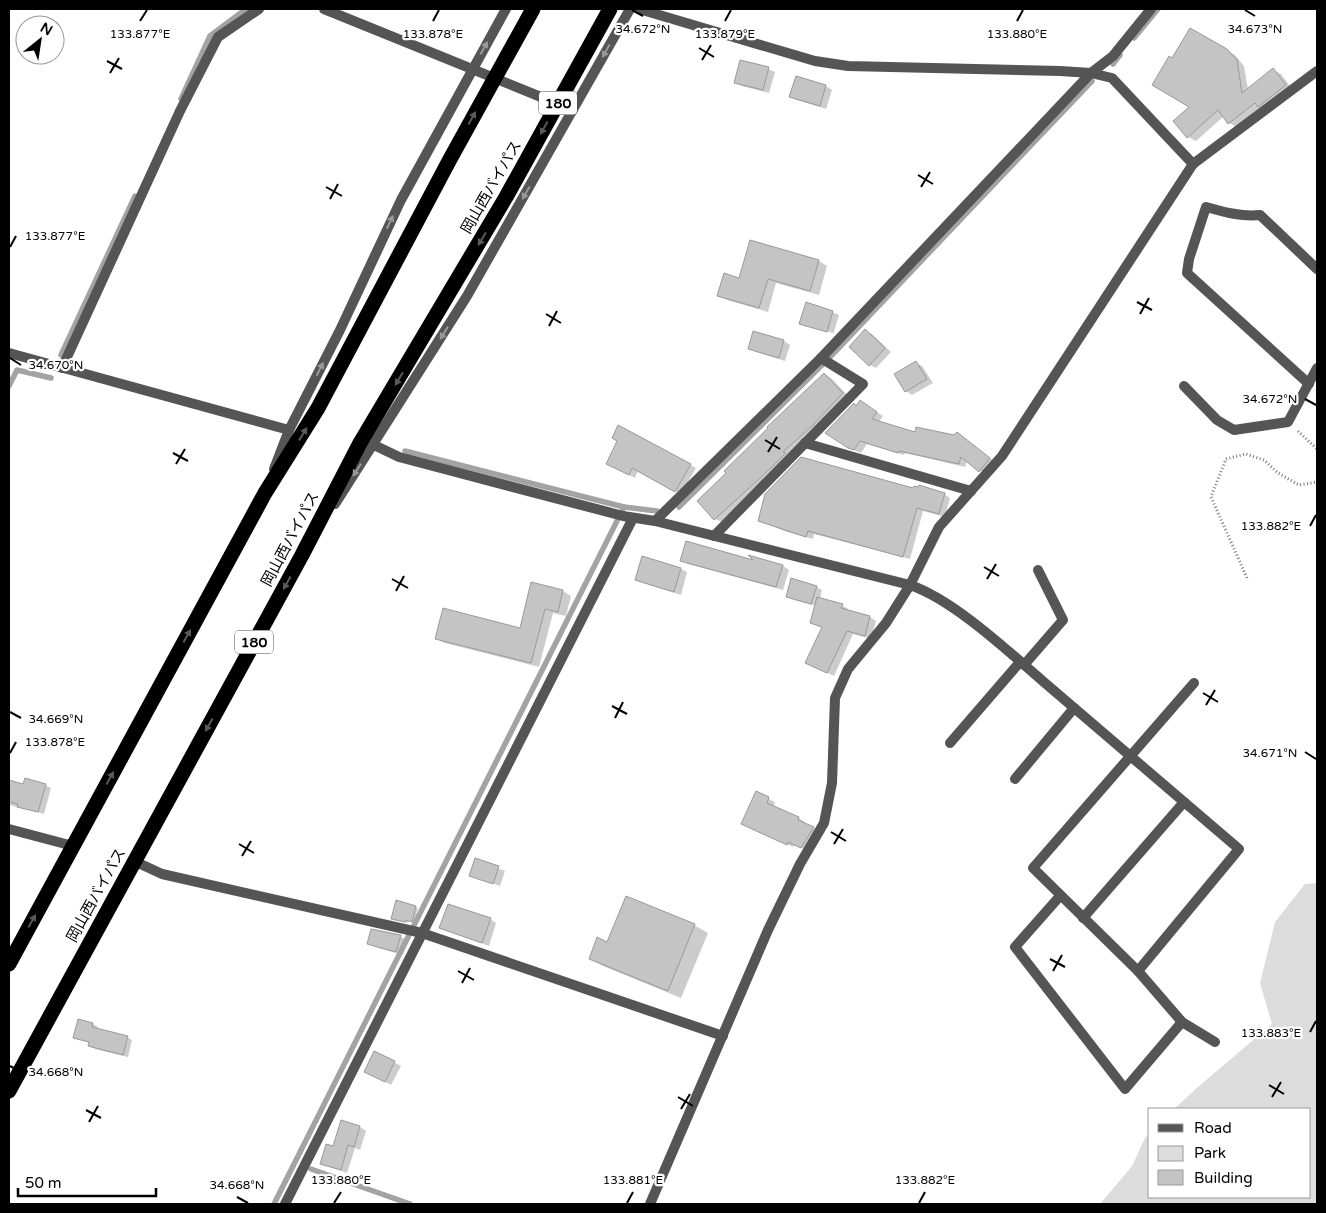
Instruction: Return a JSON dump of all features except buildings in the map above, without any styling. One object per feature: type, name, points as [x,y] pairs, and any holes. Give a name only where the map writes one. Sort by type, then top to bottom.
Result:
[{"type":"highway","points":[[9,964],[265,493],[318,408],[449,160],[533,9]]},
{"type":"highway","name":"岡山西バイパス","points":[[9,1091],[302,556],[360,443],[506,197],[610,9]]},
{"type":"street","points":[[62,368],[180,111],[218,37],[259,9]]},
{"type":"street","points":[[324,9],[573,110]]},
{"type":"street","points":[[265,493],[289,430],[340,330],[401,200],[506,9]]},
{"type":"street","points":[[302,556],[467,296],[630,9]]},
{"type":"street","points":[[639,9],[815,61],[848,66],[1091,73],[1112,78],[1193,164]]},
{"type":"street","points":[[655,521],[824,360],[1091,73],[1113,56],[1151,9]]},
{"type":"street","points":[[650,1204],[768,930],[800,864],[824,823],[832,783],[835,698],[848,669],[886,624],[910,586],[939,527],[1002,456],[1193,164],[1317,72]]},
{"type":"street","points":[[1309,384],[1187,273],[1189,259],[1206,207],[1229,214],[1260,215],[1317,269]]},
{"type":"street","points":[[9,353],[289,430]]},
{"type":"street","points":[[714,536],[863,384],[824,360]]},
{"type":"street","points":[[1184,386],[1217,420],[1234,430],[1288,422],[1317,368]]},
{"type":"street","points":[[805,443],[971,492]]},
{"type":"street","points":[[374,445],[399,457],[624,516],[655,521],[921,589],[963,615],[1022,663],[1239,849],[1138,971]]},
{"type":"street","points":[[285,1204],[415,932],[624,516]]},
{"type":"street","points":[[950,743],[1063,620],[1038,570]]},
{"type":"street","points":[[1194,683],[1033,868],[1138,971],[1182,1022],[1216,1042]]},
{"type":"street","points":[[1015,779],[1074,708]]},
{"type":"street","points":[[1083,918],[1184,802]]},
{"type":"street","points":[[9,829],[73,846]]},
{"type":"street","points":[[134,861],[162,874],[415,932],[723,1036]]},
{"type":"street","points":[[1060,896],[1015,947],[1126,1089],[1182,1022]]},
{"type":"path","points":[[1288,422],[1317,449]]},
{"type":"path","points":[[1247,578],[1211,497],[1226,459],[1246,454],[1264,460],[1278,473],[1300,485],[1317,482]]},
{"type":"green space","points":[[1317,883],[1317,1204],[1100,1204],[1132,1166],[1148,1135],[1148,1198],[1311,1198],[1311,1108],[1175,1108],[1272,1024],[1260,983],[1275,922],[1305,884]]},
{"type":"waterway","points":[[181,99],[210,36],[246,9]]},
{"type":"waterway","points":[[1134,38],[1158,9]]},
{"type":"waterway","points":[[1113,64],[1120,55]]},
{"type":"waterway","points":[[679,507],[831,356],[1092,81]]},
{"type":"waterway","points":[[61,355],[135,196]]},
{"type":"waterway","points":[[9,386],[17,370],[51,378]]},
{"type":"waterway","points":[[405,451],[624,507],[657,511]]},
{"type":"waterway","points":[[274,1204],[624,507]]},
{"type":"waterway","points":[[311,1169],[410,1204]]}]
